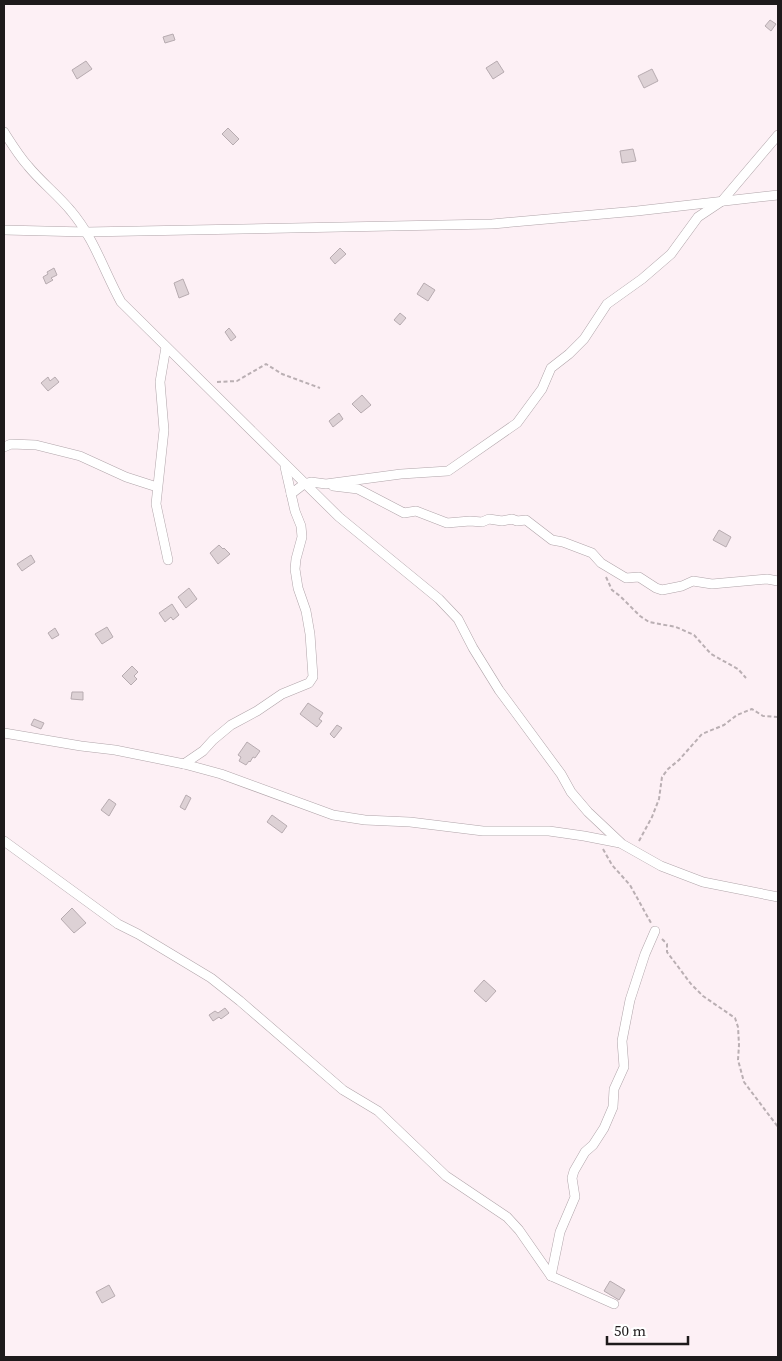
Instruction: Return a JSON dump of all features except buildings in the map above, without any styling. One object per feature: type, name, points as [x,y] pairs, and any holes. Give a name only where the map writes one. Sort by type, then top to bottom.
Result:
[{"type":"street","points":[[4,132],[28,167],[71,211],[86,232],[103,261],[120,302],[339,518],[439,599],[458,619],[473,648],[499,690],[561,774],[571,792],[588,812],[622,844],[661,866],[704,882],[778,897]]},
{"type":"street","points":[[326,484],[393,474],[448,472],[517,423],[528,411],[542,389],[551,368],[584,339],[607,304],[671,254],[698,217],[722,201],[778,134]]},
{"type":"street","points":[[4,230],[86,232],[492,224],[637,211],[778,195]]},
{"type":"street","points":[[166,347],[160,382],[164,430],[156,504],[168,560]]},
{"type":"street","points":[[4,447],[11,444],[36,445],[80,456],[126,477],[157,487]]},
{"type":"street","points":[[184,764],[203,751],[230,725],[257,711],[282,694],[309,683],[313,678],[310,634],[295,569],[302,536],[301,526],[286,470],[282,463]]},
{"type":"street","points":[[291,494],[304,484],[311,482],[358,490],[404,513],[416,511],[447,523],[482,522],[489,519],[502,521],[512,519],[526,520],[552,540],[588,551],[601,563],[626,578],[639,577],[662,590],[682,586],[693,581],[707,584],[767,579],[778,581]]},
{"type":"street","points":[[4,733],[115,750],[184,764],[222,774],[333,815],[365,820],[410,822],[483,831],[548,831],[598,838],[622,844]]},
{"type":"street","points":[[4,841],[118,924],[211,978],[343,1090],[378,1111],[446,1176],[507,1217],[519,1230],[552,1276],[614,1304]]},
{"type":"street","points":[[552,1276],[560,1232],[575,1198],[572,1178],[574,1171],[585,1152],[593,1145],[604,1128],[613,1107],[616,1081],[624,1067],[622,1041],[630,1000],[645,954],[655,931]]},
{"type":"path","points":[[201,382],[237,381],[266,364],[282,374],[320,388]]},
{"type":"path","points":[[601,563],[612,590],[640,616],[649,622],[676,627],[694,635],[711,654],[738,669],[746,678]]},
{"type":"path","points":[[639,854],[638,841],[652,817],[659,799],[662,777],[702,734],[752,710],[763,716],[778,717]]},
{"type":"path","points":[[598,838],[612,865],[630,884],[655,931],[666,944],[667,952],[691,984],[703,996],[735,1018],[738,1027],[738,1060],[744,1082],[778,1127]]}]
